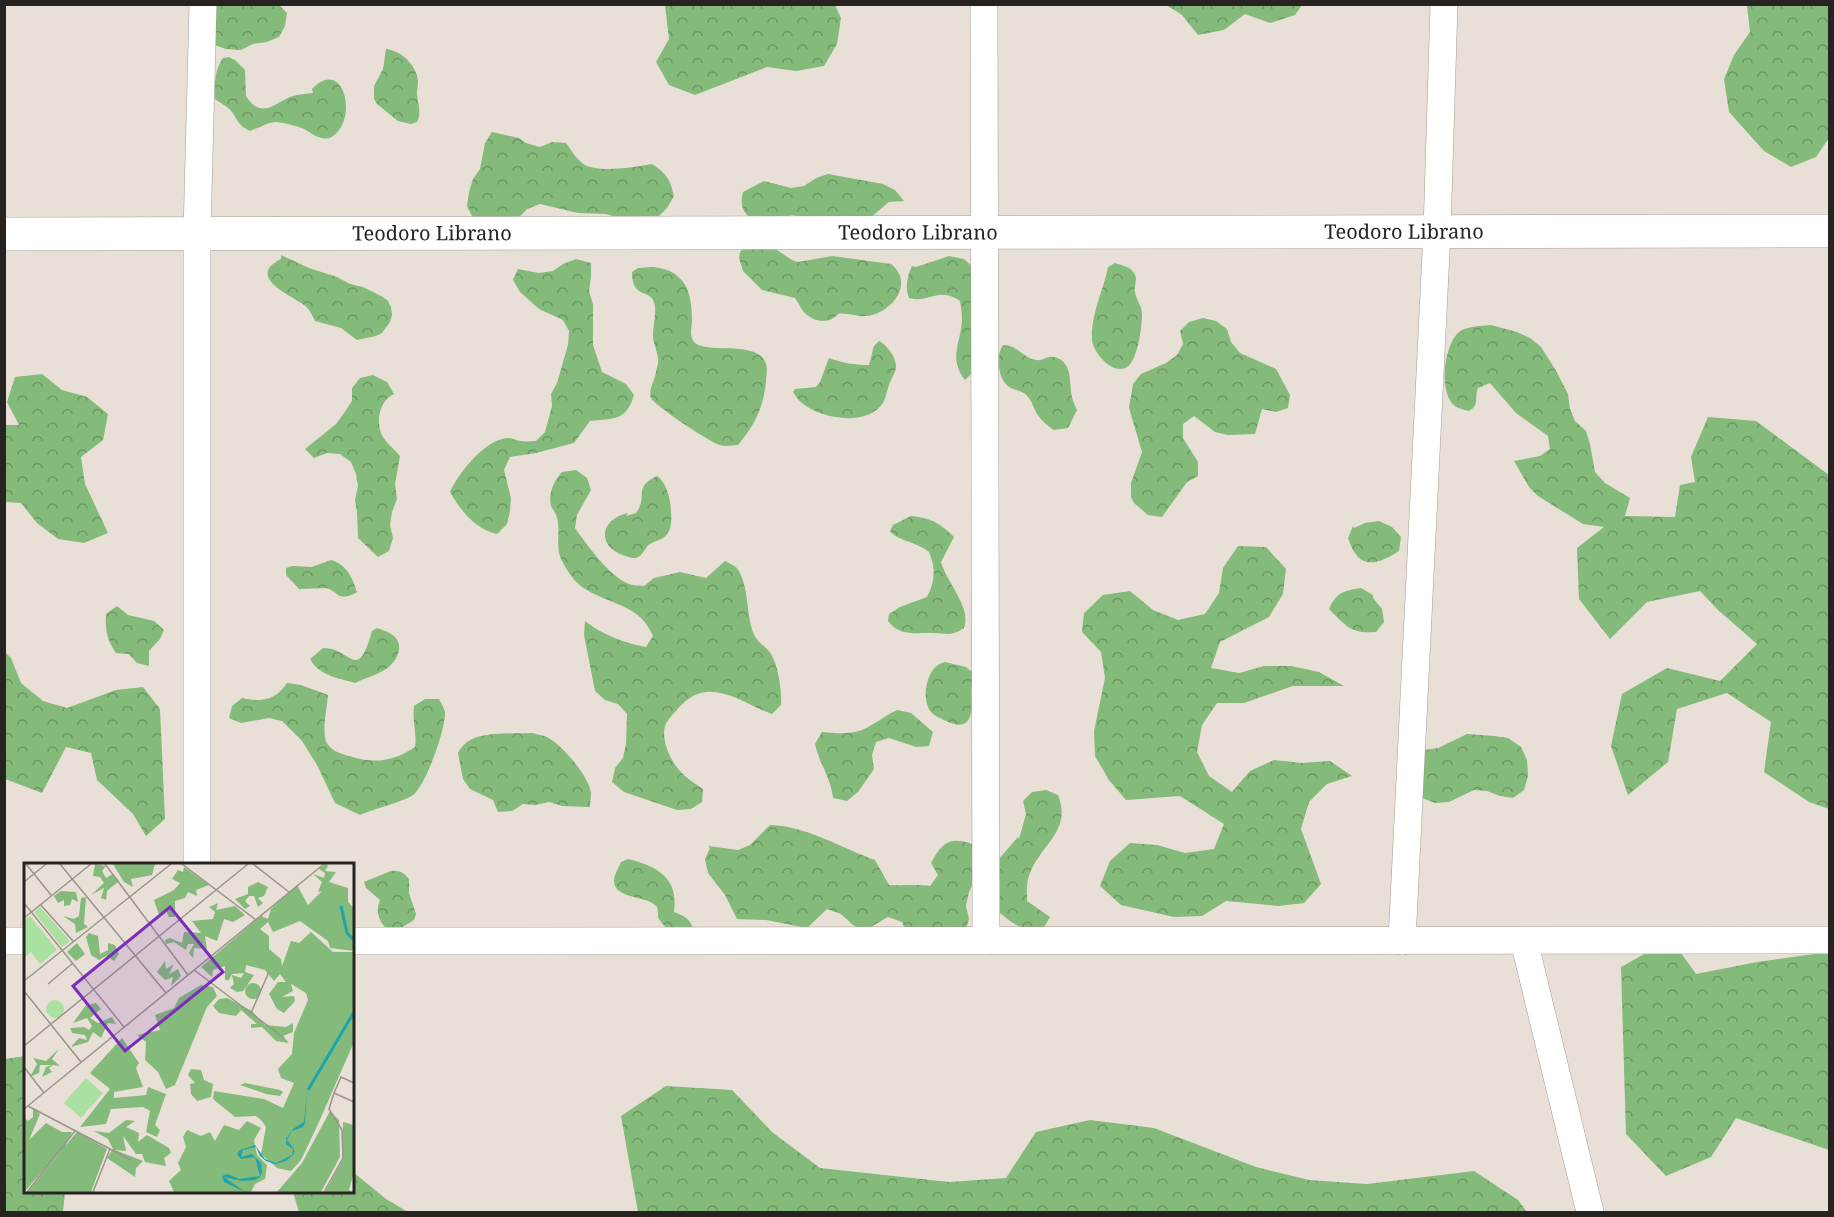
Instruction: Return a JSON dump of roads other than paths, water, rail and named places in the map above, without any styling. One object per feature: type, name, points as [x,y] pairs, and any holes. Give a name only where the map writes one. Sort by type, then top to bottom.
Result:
[{"type":"main road","name":"Teodoro Librano","points":[[4,234],[1830,231]]},
{"type":"street","points":[[197,863],[197,233],[203,4]]},
{"type":"street","points":[[984,4],[986,941]]},
{"type":"street","points":[[1402,941],[1437,232],[1444,4]]},
{"type":"street","points":[[354,941],[1830,940]]},
{"type":"street","points":[[4,941],[24,941]]},
{"type":"street","points":[[1524,941],[1590,1212]]}]
